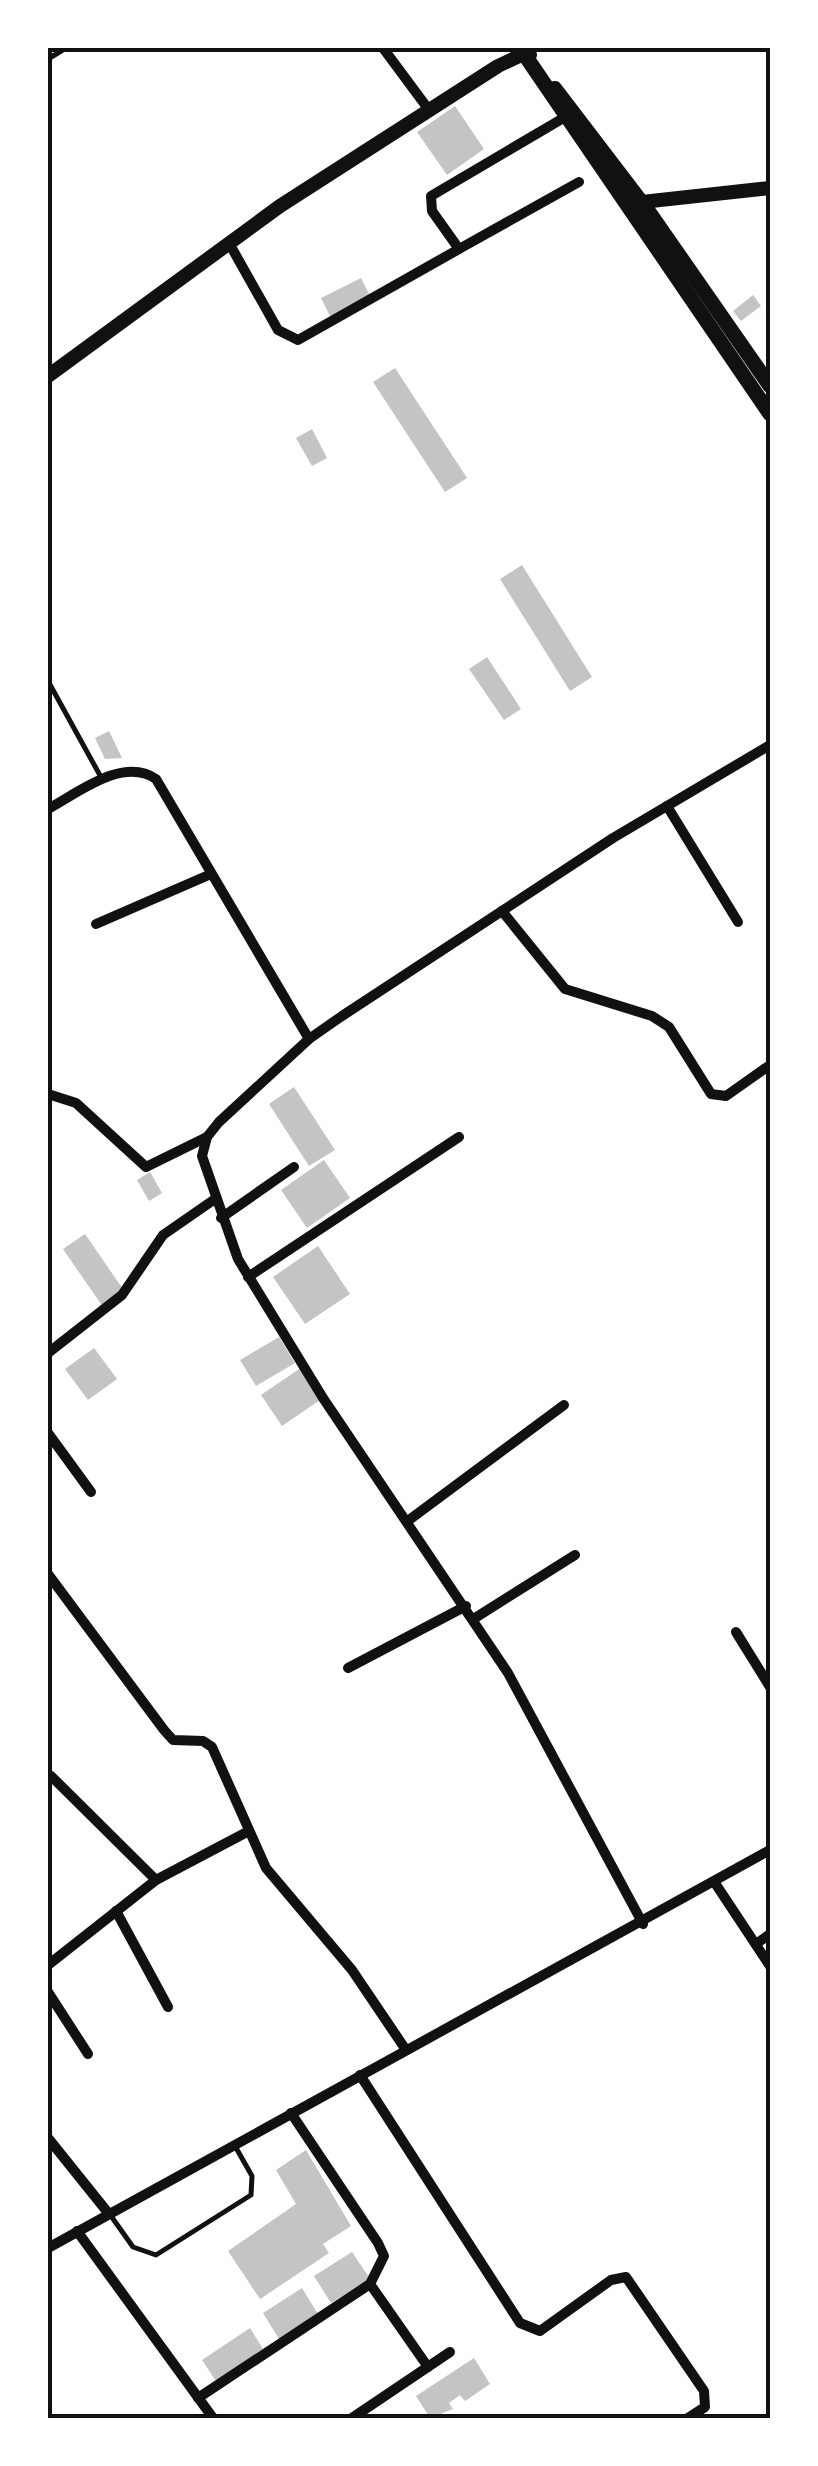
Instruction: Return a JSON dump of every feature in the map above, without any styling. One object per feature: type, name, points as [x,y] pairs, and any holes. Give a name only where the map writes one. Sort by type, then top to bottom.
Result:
[{"type":"main road","points":[[520,48],[770,386]]},
{"type":"main road","points":[[637,205],[770,414]]},
{"type":"street","points":[[383,48],[429,110]]},
{"type":"street","points":[[48,376],[229,243],[429,110],[528,52],[637,205],[770,188]]},
{"type":"street","points":[[458,249],[432,211],[431,196],[574,112]]},
{"type":"street","points":[[229,243],[278,330],[291,340],[298,340],[579,182]]},
{"type":"street","points":[[48,1094],[76,1103],[146,1166],[207,1137],[309,1039],[668,806],[769,749]]},
{"type":"street","points":[[48,809],[136,769],[156,779],[309,1039]]},
{"type":"street","points":[[668,806],[738,922]]},
{"type":"street","points":[[96,924],[211,874]]},
{"type":"street","points":[[502,911],[565,989],[652,1016],[670,1028],[711,1094],[726,1096],[770,1065]]},
{"type":"street","points":[[207,1137],[202,1156],[221,1218],[248,1277],[323,1398],[475,1618],[643,1924]]},
{"type":"street","points":[[248,1277],[459,1137]]},
{"type":"street","points":[[221,1218],[294,1168]]},
{"type":"street","points":[[48,1353],[122,1295],[164,1235],[215,1198]]},
{"type":"street","points":[[409,1520],[564,1405]]},
{"type":"street","points":[[48,1432],[91,1492]]},
{"type":"street","points":[[475,1618],[575,1554]]},
{"type":"street","points":[[48,1574],[173,1740],[203,1740],[212,1747],[247,1832],[280,1887],[337,1952],[406,2050]]},
{"type":"street","points":[[348,1668],[466,1606]]},
{"type":"street","points":[[736,1632],[770,1686]]},
{"type":"street","points":[[51,1776],[156,1880]]},
{"type":"street","points":[[48,1966],[156,1880],[247,1832]]},
{"type":"street","points":[[48,2248],[643,1924],[770,1850]]},
{"type":"street","points":[[715,1882],[770,1966]]},
{"type":"street","points":[[116,1912],[168,2007]]},
{"type":"street","points":[[756,1944],[770,1934]]},
{"type":"street","points":[[48,1992],[88,2054]]},
{"type":"street","points":[[360,2075],[520,2323],[540,2331],[611,2280],[626,2278],[704,2391],[705,2406],[688,2418]]},
{"type":"street","points":[[198,2398],[370,2284],[384,2256],[292,2113]]},
{"type":"street","points":[[48,2138],[109,2214]]},
{"type":"street","points":[[77,2232],[213,2418]]},
{"type":"street","points":[[370,2284],[428,2367]]},
{"type":"street","points":[[352,2418],[450,2352]]},
{"type":"lane","points":[[48,59],[66,48]]},
{"type":"lane","points":[[48,681],[103,781]]},
{"type":"lane","points":[[109,2214],[133,2247],[156,2256],[250,2194],[252,2176],[234,2144]]},
{"type":"building","points":[[455,106],[484,149],[447,175],[417,132]]},
{"type":"building","points":[[361,278],[371,298],[331,318],[321,298]]},
{"type":"building","points":[[753,295],[761,306],[741,321],[733,311]]},
{"type":"building","points":[[395,368],[467,478],[445,492],[373,382]]},
{"type":"building","points":[[312,429],[327,458],[312,466],[296,438]]},
{"type":"building","points":[[522,565],[592,677],[570,691],[500,579]]},
{"type":"building","points":[[487,657],[521,709],[504,720],[469,669]]},
{"type":"building","points":[[109,731],[122,758],[105,759],[95,738]]},
{"type":"building","points":[[294,1087],[335,1150],[309,1166],[269,1104]]},
{"type":"building","points":[[324,1160],[350,1198],[307,1228],[281,1190]]},
{"type":"building","points":[[150,1172],[162,1193],[149,1201],[137,1180]]},
{"type":"building","points":[[85,1234],[125,1292],[103,1307],[63,1249]]},
{"type":"building","points":[[318,1246],[350,1294],[305,1324],[273,1277]]},
{"type":"building","points":[[279,1337],[295,1363],[256,1386],[240,1360]]},
{"type":"building","points":[[94,1348],[117,1379],[88,1400],[65,1369]]},
{"type":"building","points":[[302,1367],[323,1398],[282,1426],[261,1395]]},
{"type":"building","points":[[306,2150],[351,2226],[323,2244],[329,2253],[260,2299],[228,2251],[296,2204],[276,2170]]},
{"type":"building","points":[[352,2252],[370,2279],[331,2303],[314,2276]]},
{"type":"building","points":[[302,2288],[318,2314],[279,2339],[263,2313]]},
{"type":"building","points":[[250,2328],[263,2349],[216,2381],[202,2360]]},
{"type":"building","points":[[474,2358],[490,2384],[465,2401],[460,2395],[449,2403],[453,2409],[430,2418],[416,2396]]}]
